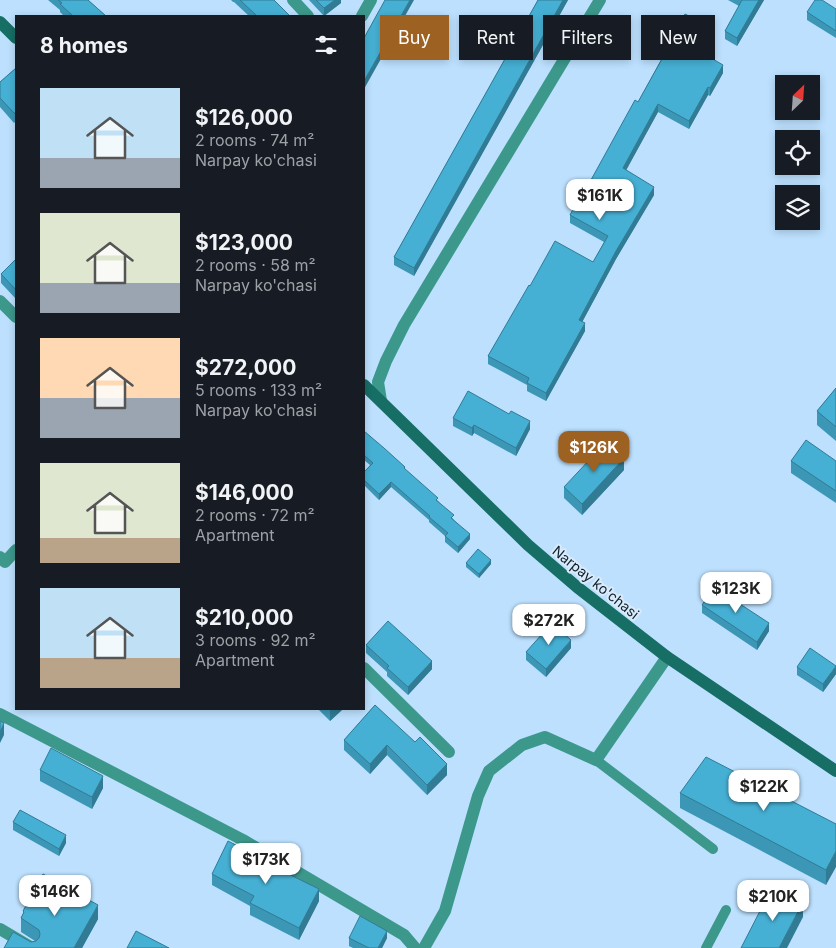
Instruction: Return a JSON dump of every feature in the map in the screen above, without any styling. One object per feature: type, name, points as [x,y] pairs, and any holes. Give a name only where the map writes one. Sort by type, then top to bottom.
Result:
[{"type":"street","points":[[293,0],[307,15]]},
{"type":"street","points":[[363,15],[371,0]]},
{"type":"street","points":[[380,401],[378,382],[404,325],[600,0]]},
{"type":"street","points":[[0,22],[15,37]]},
{"type":"street","points":[[0,301],[15,316]]},
{"type":"street","name":"Narpay ko'chasi","points":[[365,385],[528,545],[577,587],[667,657],[836,771]]},
{"type":"street","points":[[2,562],[15,551]]},
{"type":"street","points":[[424,948],[445,910],[478,796],[489,772],[522,745],[545,737],[596,760],[667,657]]},
{"type":"street","points":[[365,669],[449,752]]},
{"type":"street","points":[[0,714],[243,840],[404,935],[415,948]]},
{"type":"street","points":[[0,929],[32,948]]},
{"type":"lane","points":[[596,760],[713,849]]},
{"type":"lane","points":[[706,948],[726,910]]},
{"type":"building","points":[[58,0],[88,0],[105,15],[72,15],[60,4],[62,3]]},
{"type":"building","points":[[240,0],[274,0],[289,15],[256,15]]},
{"type":"building","points":[[316,0],[335,0],[324,8]]},
{"type":"building","points":[[385,0],[410,0],[401,15],[380,15],[380,53],[365,79],[365,36]]},
{"type":"building","points":[[538,0],[563,0],[555,15],[543,15],[543,36],[533,54],[533,15],[530,15]]},
{"type":"building","points":[[742,0],[759,0],[737,38],[725,31]]},
{"type":"building","points":[[815,0],[822,0],[836,9],[836,31],[807,12]]},
{"type":"building","points":[[504,60],[530,60],[414,268],[394,257]]},
{"type":"building","points":[[661,60],[714,60],[723,65],[689,121],[658,104],[623,168],[654,187],[616,251],[579,320],[585,323],[546,393],[527,383],[529,378],[488,356],[555,241],[593,262],[608,236],[570,215],[635,100],[638,102]]},
{"type":"building","points":[[15,69],[15,113],[0,98],[0,82]]},
{"type":"building","points":[[15,260],[15,289],[1,274]]},
{"type":"building","points":[[836,388],[836,427],[817,411]]},
{"type":"building","points":[[468,391],[509,414],[511,411],[530,421],[516,448],[474,425],[472,428],[453,418]]},
{"type":"building","points":[[365,432],[438,498],[436,500],[454,515],[451,518],[470,534],[458,547],[445,536],[448,533],[391,482],[379,494],[365,481],[365,471],[373,463],[365,456]]},
{"type":"building","points":[[806,440],[836,461],[836,491],[791,461]]},
{"type":"building","points":[[606,442],[624,458],[582,504],[564,487]]},
{"type":"building","points":[[478,549],[491,560],[479,574],[466,563]]},
{"type":"building","points":[[714,587],[769,623],[757,642],[702,605]]},
{"type":"building","points":[[388,621],[432,661],[408,687],[366,645]]},
{"type":"building","points":[[552,623],[571,640],[546,669],[526,652]]},
{"type":"building","points":[[810,648],[836,666],[823,684],[797,667]]},
{"type":"building","points":[[375,705],[415,742],[420,737],[447,764],[427,785],[387,745],[370,764],[344,740]]},
{"type":"building","points":[[0,721],[4,723],[0,732]]},
{"type":"building","points":[[51,748],[103,776],[92,797],[40,770]]},
{"type":"building","points":[[706,757],[836,824],[836,851],[826,870],[680,793]]},
{"type":"building","points":[[20,810],[66,835],[59,849],[13,822]]},
{"type":"building","points":[[228,841],[265,860],[264,862],[319,889],[299,928],[250,903],[254,896],[212,874]]},
{"type":"building","points":[[43,874],[98,905],[74,948],[4,948],[13,932],[31,942],[39,938],[39,930],[21,918]]},
{"type":"building","points":[[777,889],[803,902],[779,948],[741,948],[761,909],[766,911]]},
{"type":"building","points":[[360,916],[387,931],[378,948],[369,948],[349,938]]},
{"type":"building","points":[[136,931],[169,948],[127,948]]}]
